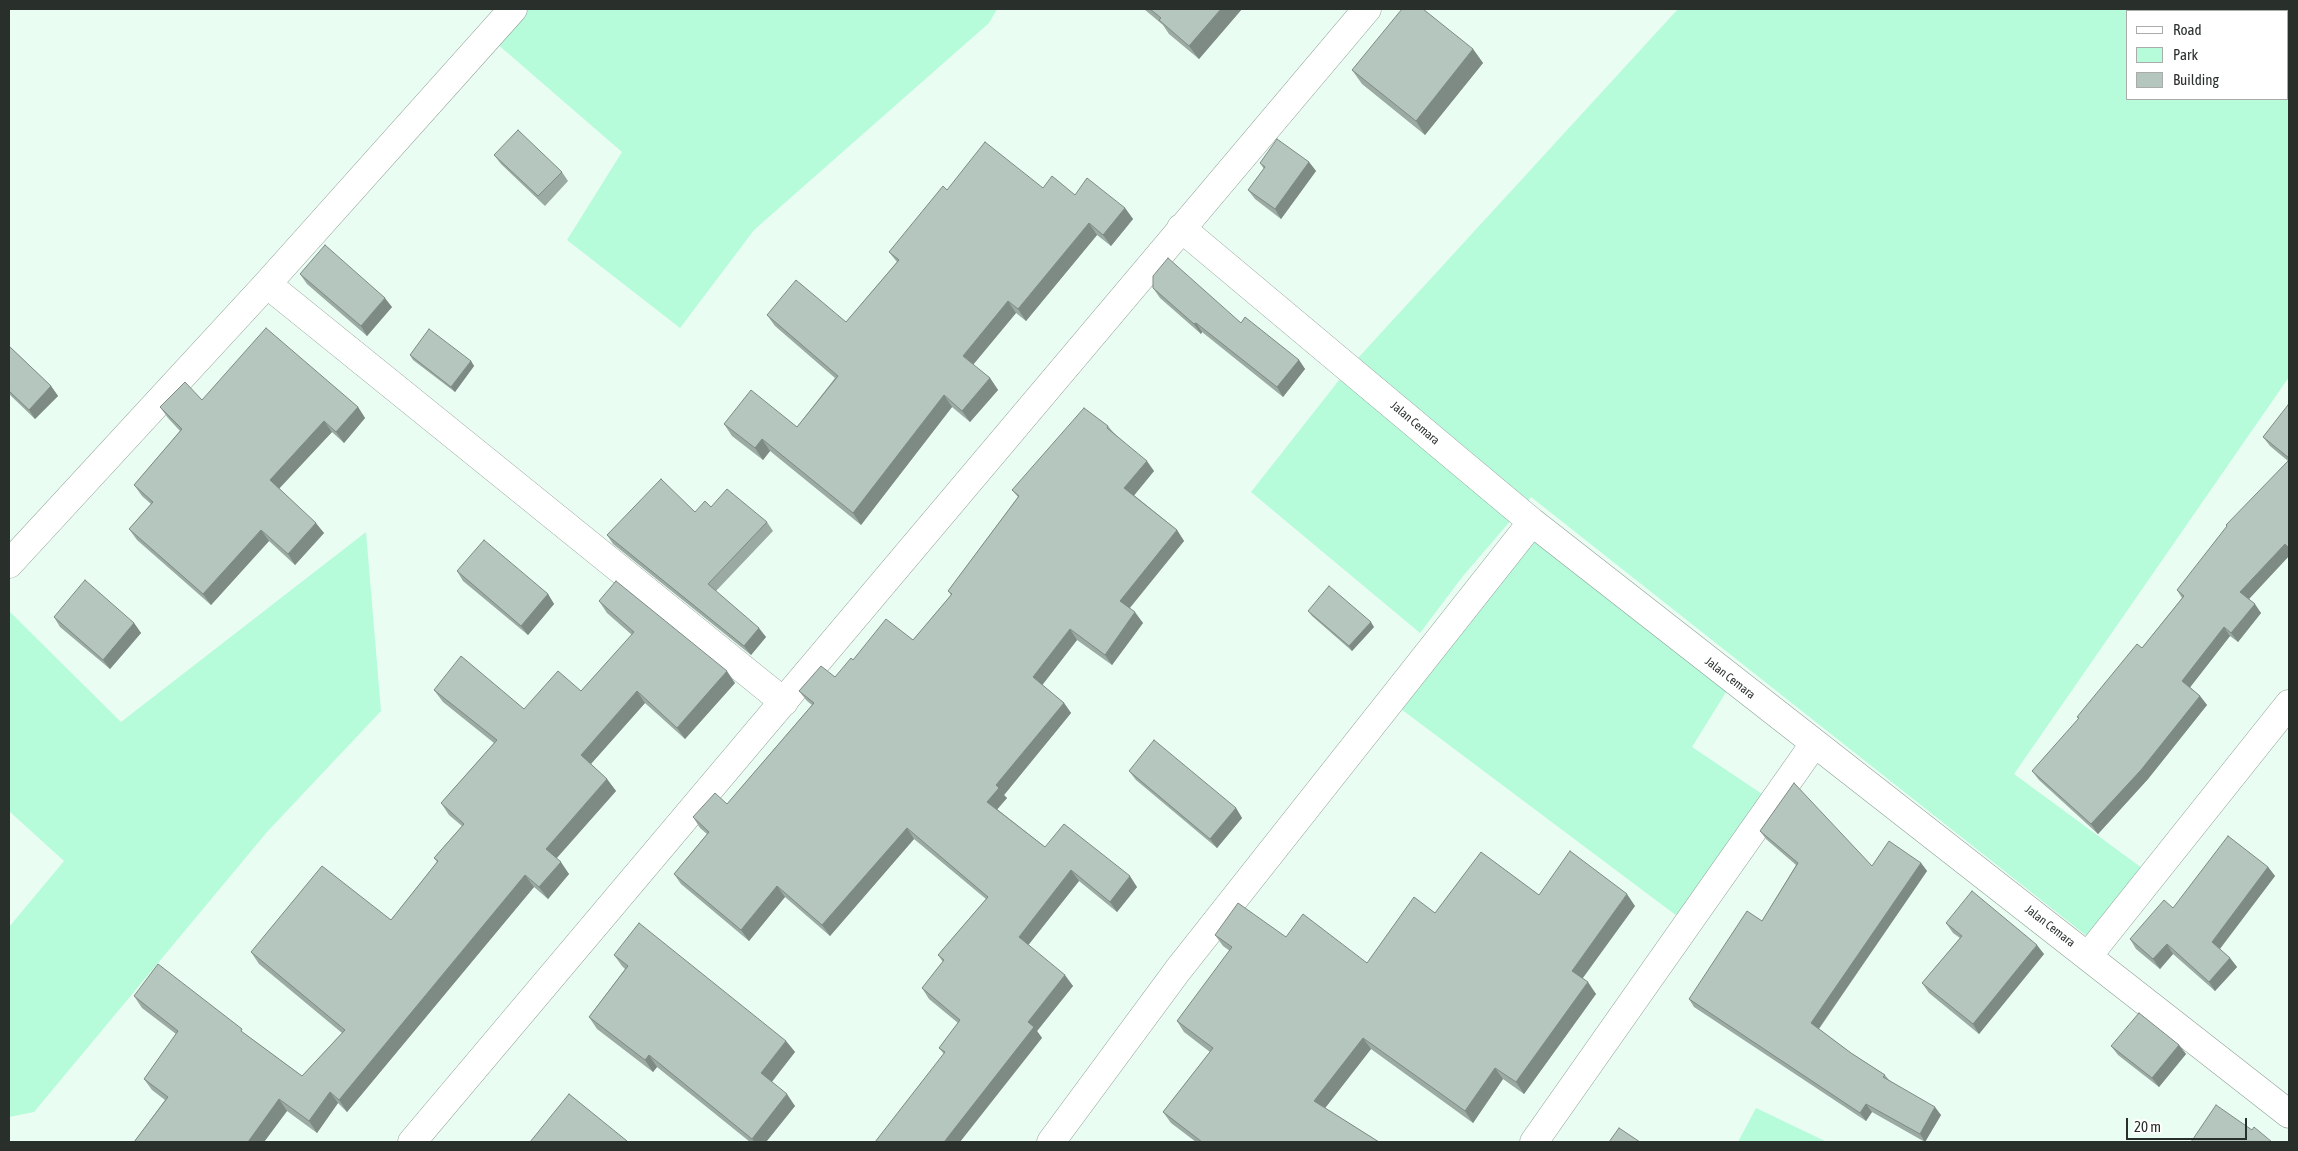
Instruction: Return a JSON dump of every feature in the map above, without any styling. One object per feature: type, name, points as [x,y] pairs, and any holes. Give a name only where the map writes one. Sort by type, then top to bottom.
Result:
[{"type":"street","points":[[9,564],[267,284],[513,9]]},
{"type":"street","points":[[412,1142],[1367,9]]},
{"type":"street","name":"Jalan Cemara","points":[[1181,228],[1532,522],[2289,1114]]},
{"type":"street","points":[[267,284],[784,702]]},
{"type":"street","points":[[1051,1142],[1178,970],[1532,522]]},
{"type":"street","points":[[2088,956],[2289,704]]},
{"type":"street","points":[[1534,1142],[1814,744]]},
{"type":"green space","points":[[513,9],[997,9],[989,23],[754,230],[680,328],[567,240],[622,152],[488,36]]},
{"type":"green space","points":[[1678,9],[2289,9],[2289,377],[2014,774],[2146,871],[2093,941],[1531,497],[1463,576],[1420,633],[1251,492],[1347,370]]},
{"type":"green space","points":[[1527,512],[1736,676],[1692,747],[1762,794],[1677,916],[1381,694]]},
{"type":"green space","points":[[366,532],[381,711],[267,832],[34,1112],[9,1117],[9,927],[64,861],[9,811],[9,611],[121,722]]},
{"type":"green space","points":[[1756,1108],[1827,1142],[1738,1142]]},
{"type":"building","points":[[1150,9],[1221,9],[1189,46],[1159,20],[1161,18]]},
{"type":"building","points":[[1402,9],[1423,9],[1473,49],[1416,121],[1352,70]]},
{"type":"building","points":[[518,130],[562,172],[538,196],[494,155]]},
{"type":"building","points":[[1277,139],[1309,162],[1275,209],[1248,190],[1265,167],[1260,163]]},
{"type":"building","points":[[985,142],[1043,188],[1052,176],[1075,195],[1087,178],[1125,208],[1103,235],[1089,223],[1018,309],[1008,301],[963,356],[990,378],[962,411],[944,395],[853,513],[762,439],[755,448],[724,424],[751,390],[797,427],[838,376],[767,315],[796,280],[846,322],[899,260],[889,252],[943,186],[947,190]]},
{"type":"building","points":[[325,245],[385,298],[361,326],[300,274]]},
{"type":"building","points":[[1168,258],[1241,323],[1245,317],[1299,360],[1277,387],[1196,323],[1194,324],[1153,288],[1153,276]]},
{"type":"building","points":[[266,328],[358,407],[336,432],[324,421],[270,480],[316,523],[288,554],[261,530],[203,594],[129,529],[153,502],[134,485],[182,429],[160,407],[185,382],[202,400]]},
{"type":"building","points":[[429,329],[471,361],[451,387],[410,355]]},
{"type":"building","points":[[9,346],[51,386],[29,410],[9,391]]},
{"type":"building","points":[[2289,406],[2289,458],[2263,437]]},
{"type":"building","points":[[1084,408],[1108,426],[1107,428],[1147,461],[1124,488],[1177,530],[1120,601],[1135,612],[1105,655],[1070,629],[1033,677],[1064,703],[996,785],[999,788],[987,802],[1045,847],[1064,824],[1130,876],[1110,902],[1071,870],[1019,937],[1065,975],[1028,1022],[1034,1027],[944,1142],[875,1142],[945,1052],[939,1048],[960,1020],[922,988],[944,960],[938,955],[988,897],[907,828],[822,925],[777,886],[741,930],[674,874],[709,832],[693,817],[715,793],[727,804],[814,703],[799,691],[821,666],[835,677],[851,658],[853,660],[886,619],[913,640],[952,594],[948,591],[1019,496],[1012,490]]},
{"type":"building","points":[[2289,460],[2289,548],[2285,544],[2240,592],[2255,604],[2231,633],[2224,627],[2182,681],[2200,696],[2141,770],[2091,824],[2032,771],[2079,718],[2077,717],[2137,644],[2142,648],[2184,596],[2177,590],[2226,525]]},
{"type":"building","points":[[661,479],[695,512],[705,501],[711,507],[727,489],[767,522],[708,584],[759,628],[744,646],[607,535]]},
{"type":"building","points":[[484,540],[548,594],[521,626],[457,571]]},
{"type":"building","points":[[85,580],[134,623],[103,660],[54,617]]},
{"type":"building","points":[[616,581],[727,671],[677,728],[637,691],[581,755],[607,779],[546,849],[561,862],[539,887],[525,875],[339,1100],[330,1092],[309,1121],[279,1099],[248,1142],[134,1142],[168,1097],[144,1079],[178,1031],[134,996],[158,964],[242,1029],[241,1031],[302,1076],[345,1030],[251,952],[322,866],[391,920],[438,861],[434,858],[464,824],[441,803],[497,740],[434,690],[461,656],[524,709],[558,671],[581,691],[634,632],[599,601]]},
{"type":"building","points":[[1329,586],[1371,622],[1349,646],[1308,611]]},
{"type":"building","points":[[1154,740],[1236,808],[1210,839],[1129,771]]},
{"type":"building","points":[[1794,783],[1872,866],[1889,841],[1921,863],[1811,1023],[1851,1053],[1885,1075],[1883,1077],[1935,1107],[1920,1134],[1866,1104],[1860,1113],[1689,999],[1747,911],[1762,921],[1798,863],[1760,831]]},
{"type":"building","points":[[2228,836],[2268,867],[2212,942],[2230,958],[2209,982],[2167,944],[2153,959],[2130,939],[2164,900],[2173,908]]},
{"type":"building","points":[[1570,851],[1627,894],[1572,971],[1588,982],[1516,1082],[1495,1068],[1465,1111],[1363,1038],[1314,1101],[1379,1142],[1202,1142],[1163,1112],[1213,1048],[1177,1021],[1232,947],[1215,935],[1238,903],[1286,937],[1303,914],[1367,963],[1414,897],[1435,913],[1481,852],[1539,895]]},
{"type":"building","points":[[1972,891],[2037,945],[1973,1024],[1922,983],[1962,936],[1946,923]]},
{"type":"building","points":[[639,923],[786,1041],[761,1073],[787,1094],[752,1139],[649,1055],[645,1060],[589,1017],[628,966],[614,955]]},
{"type":"building","points":[[2139,1013],[2179,1045],[2152,1078],[2111,1046]]},
{"type":"building","points":[[569,1094],[627,1141],[627,1142],[530,1142]]},
{"type":"building","points":[[2216,1105],[2252,1130],[2254,1127],[2272,1142],[2191,1142]]},
{"type":"building","points":[[1619,1128],[1640,1142],[1609,1142]]}]
